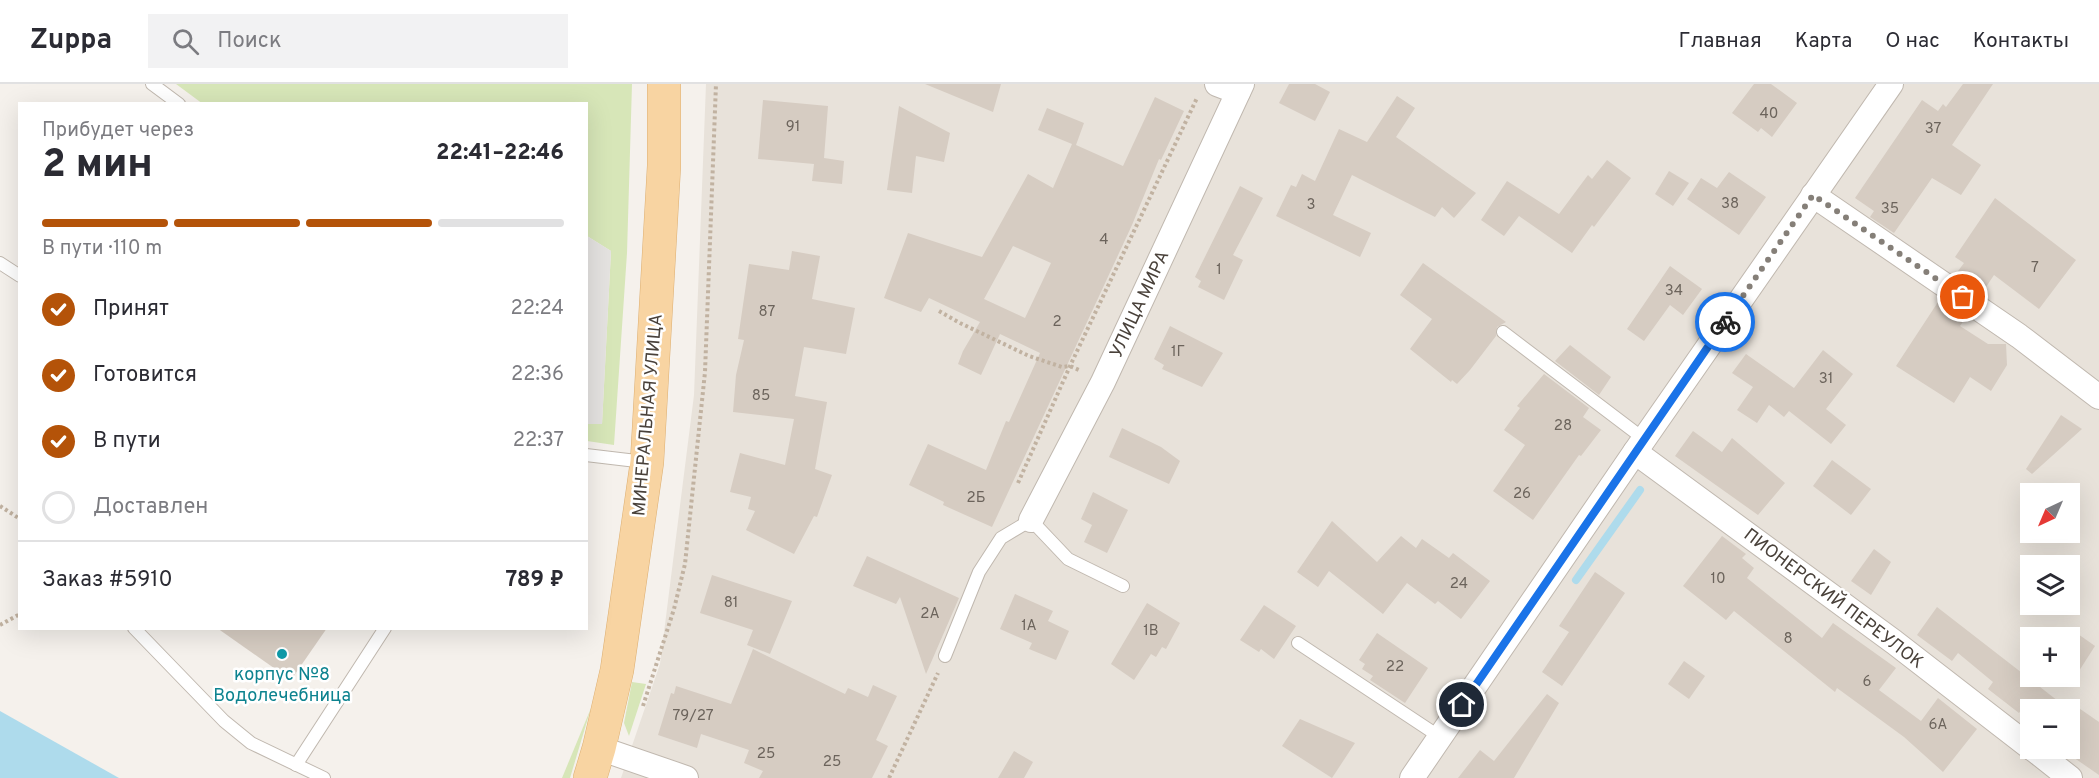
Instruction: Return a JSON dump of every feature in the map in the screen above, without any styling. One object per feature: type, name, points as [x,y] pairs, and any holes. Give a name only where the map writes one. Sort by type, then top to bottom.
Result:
[{"type":"main road","name":"МИНЕРАЛЬНАЯ УЛИЦА","points":[[595,763],[617,670],[647,462],[664,166],[664,84]]},
{"type":"street","points":[[1412,778],[1891,84]]},
{"type":"street","name":"УЛИЦА МИРА","points":[[1031,520],[1103,382],[1224,88]]},
{"type":"street","points":[[1813,195],[2019,336],[2099,397]]},
{"type":"street","name":"ПИОНЕРСКИЙ ПЕРЕУЛОК","points":[[1640,445],[2020,740]]},
{"type":"street","name":"ПИОНЕРСКИЙ ПЕРЕУЛОК","points":[[2045,759],[2070,778]]},
{"type":"street","points":[[595,763],[686,778]]},
{"type":"lane","points":[[152,84],[176,102]]},
{"type":"lane","points":[[0,263],[18,275]]},
{"type":"lane","points":[[1503,332],[1640,445]]},
{"type":"lane","points":[[588,454],[647,462]]},
{"type":"lane","points":[[945,656],[979,572],[1001,538],[1031,520],[1068,559],[1123,586]]},
{"type":"lane","points":[[136,630],[250,743],[324,778]]},
{"type":"lane","points":[[296,765],[384,630]]},
{"type":"lane","points":[[1298,643],[1440,737]]},
{"type":"path","points":[[640,712],[674,609],[685,564],[705,372],[716,84]]},
{"type":"path","points":[[1017,485],[1070,366],[1224,88]]},
{"type":"path","points":[[939,311],[1029,356],[1062,367]]},
{"type":"path","points":[[0,506],[18,518]]},
{"type":"path","points":[[0,625],[18,615]]},
{"type":"path","points":[[889,778],[945,656]]},
{"type":"shaded area","points":[[706,84],[2099,84],[2099,778],[621,778],[660,664],[694,395]]},
{"type":"shaded area","points":[[588,237],[611,251],[602,424],[588,424]]},
{"type":"green space","points":[[176,84],[632,84],[627,253],[614,445],[588,441],[588,424],[602,424],[611,251],[588,237],[588,102],[200,102]]},
{"type":"green space","points":[[632,682],[646,684],[629,736],[624,723]]},
{"type":"green space","points":[[591,708],[570,778],[562,778]]},
{"type":"water","points":[[0,711],[119,778],[0,778]]},
{"type":"building","points":[[925,84],[1001,84],[993,112]]},
{"type":"building","points":[[1289,84],[1315,84],[1330,92],[1315,121],[1279,103]]},
{"type":"building","points":[[1754,84],[1771,84],[1797,103],[1772,137],[1761,128],[1758,132],[1732,113]]},
{"type":"building","points":[[1963,84],[1993,84],[1952,145],[1981,165],[1961,195],[1932,178],[1894,233],[1870,217],[1874,211],[1855,198],[1922,100],[1938,111],[1943,104],[1946,107]]},
{"type":"building","points":[[1397,96],[1415,108],[1396,137],[1476,193],[1454,218],[1442,207],[1435,217],[1352,175],[1333,215],[1371,233],[1360,257],[1276,216],[1291,185],[1296,187],[1302,174],[1315,181],[1339,129],[1367,142]]},
{"type":"building","points":[[1155,97],[1184,111],[1161,160],[1159,159],[1132,225],[992,527],[943,505],[944,502],[909,485],[928,444],[986,470],[1006,421],[1009,422],[1040,353],[1000,334],[981,375],[958,364],[980,322],[929,298],[921,312],[884,298],[908,233],[982,257],[1028,174],[1053,188],[1072,144],[1038,130],[1047,108],[1084,123],[1076,145],[1123,166]],"holes":[[[1013,246],[1051,263],[1025,318],[984,299]]]},
{"type":"building","points":[[763,100],[828,106],[824,158],[844,161],[842,184],[812,181],[814,164],[758,159]]},
{"type":"building","points":[[899,106],[950,133],[944,162],[916,156],[912,193],[887,190]]},
{"type":"building","points":[[1607,160],[1631,178],[1572,253],[1519,216],[1504,236],[1481,220],[1507,181],[1559,214],[1588,175],[1592,179]]},
{"type":"building","points":[[1669,171],[1689,183],[1673,206],[1655,194]]},
{"type":"building","points":[[1729,172],[1766,197],[1739,235],[1687,199],[1701,178],[1717,188]]},
{"type":"building","points":[[1240,186],[1263,198],[1233,255],[1243,260],[1224,300],[1198,287],[1201,281],[1195,277]]},
{"type":"building","points":[[1995,198],[2076,260],[2039,309],[1994,275],[1982,293],[1955,275],[1964,263],[1955,257]]},
{"type":"building","points":[[792,251],[820,256],[812,299],[855,308],[846,354],[804,347],[795,396],[827,402],[815,469],[832,475],[817,517],[814,516],[794,554],[746,530],[755,511],[748,509],[751,497],[730,492],[740,453],[785,465],[794,419],[733,412],[736,375],[744,340],[738,339],[749,264],[789,270]]},
{"type":"building","points":[[1423,263],[1506,322],[1497,327],[1496,336],[1457,384],[1452,380],[1451,382],[1410,349],[1432,319],[1400,295]]},
{"type":"building","points":[[1670,266],[1702,289],[1683,315],[1670,305],[1644,341],[1627,329]]},
{"type":"building","points":[[1940,299],[1966,317],[1960,326],[1988,344],[2006,344],[2007,365],[1991,391],[1970,377],[1954,403],[1896,366]]},
{"type":"building","points":[[1170,326],[1223,353],[1202,387],[1162,369],[1164,365],[1154,359]]},
{"type":"building","points":[[1570,345],[1611,377],[1599,395],[1555,361]]},
{"type":"building","points":[[1823,350],[1853,374],[1826,409],[1846,425],[1831,444],[1789,411],[1784,417],[1769,405],[1757,423],[1737,410],[1753,387],[1732,373],[1746,354],[1794,388]]},
{"type":"building","points":[[1544,374],[1589,408],[1583,417],[1601,430],[1581,456],[1579,455],[1533,520],[1493,491],[1525,445],[1504,430],[1520,408],[1517,406]]},
{"type":"building","points":[[2061,415],[2082,429],[2032,474],[2026,469]]},
{"type":"building","points":[[1122,428],[1161,447],[1180,461],[1169,484],[1109,457]]},
{"type":"building","points":[[1693,431],[1722,452],[1732,438],[1785,483],[1758,515],[1675,456]]},
{"type":"building","points":[[1832,460],[1871,489],[1851,515],[1813,486]]},
{"type":"building","points":[[1093,492],[1128,510],[1107,553],[1084,542],[1092,525],[1081,519]]},
{"type":"building","points":[[1332,521],[1377,562],[1401,536],[1416,548],[1422,539],[1449,558],[1453,553],[1490,581],[1461,619],[1438,601],[1435,604],[1407,583],[1383,614],[1329,571],[1318,587],[1297,572]]},
{"type":"building","points":[[1722,536],[1746,554],[1742,558],[1754,568],[1747,578],[1822,638],[1833,623],[1896,668],[1879,690],[1921,721],[1938,698],[1977,729],[1943,772],[1904,737],[1837,688],[1835,692],[1734,611],[1726,620],[1683,586]]},
{"type":"building","points":[[1874,549],[1891,562],[1871,595],[1851,581]]},
{"type":"building","points":[[867,556],[959,598],[926,674],[900,597],[896,604],[853,586]]},
{"type":"building","points":[[1595,572],[1625,593],[1562,686],[1542,672],[1569,632],[1559,626]]},
{"type":"building","points":[[712,575],[792,601],[770,654],[747,645],[753,630],[700,613]]},
{"type":"building","points":[[1015,594],[1053,611],[1048,621],[1069,631],[1056,660],[1029,649],[1032,643],[1000,629]]},
{"type":"building","points":[[1147,603],[1180,623],[1166,649],[1162,647],[1156,657],[1151,654],[1134,680],[1111,664]]},
{"type":"building","points":[[1264,605],[1296,626],[1274,659],[1261,649],[1259,652],[1240,640]]},
{"type":"building","points":[[1937,607],[2020,672],[2020,687],[2040,687],[2055,699],[2020,699],[2019,713],[1988,689],[1993,682],[1958,653],[1952,661],[1917,635]]},
{"type":"building","name":"корпус №8 Водолечебница","points":[[220,630],[326,630],[291,680]]},
{"type":"building","points":[[1377,633],[1428,668],[1405,703],[1370,680],[1373,676],[1362,669],[1365,664],[1359,660]]},
{"type":"building","points":[[2080,635],[2095,646],[2080,669]]},
{"type":"building","points":[[753,649],[845,694],[848,688],[868,697],[873,685],[897,696],[876,740],[888,746],[872,778],[759,778],[763,771],[744,763],[749,750],[701,734],[697,748],[658,735],[671,693],[674,694],[676,686],[731,704]]},
{"type":"building","points":[[1684,661],[1705,676],[1689,699],[1668,684]]},
{"type":"building","points":[[1547,694],[1559,703],[1514,778],[1458,778],[1480,750],[1494,761]]},
{"type":"building","points":[[2080,709],[2099,722],[2099,775],[2076,759],[2080,759]]},
{"type":"building","points":[[1300,719],[1355,743],[1332,778],[1282,746]]},
{"type":"building","points":[[1014,751],[1033,762],[1024,778],[998,778]]},
{"type":"waterway","points":[[1576,580],[1640,490]]},
{"type":"way so far","points":[[1725,322],[1813,195],[1963,297]]},
{"type":"place","name":"корпус №8 Водолечебница","points":[[282,654]]},
{"type":"route","points":[[1462,705],[1725,322]]}]
